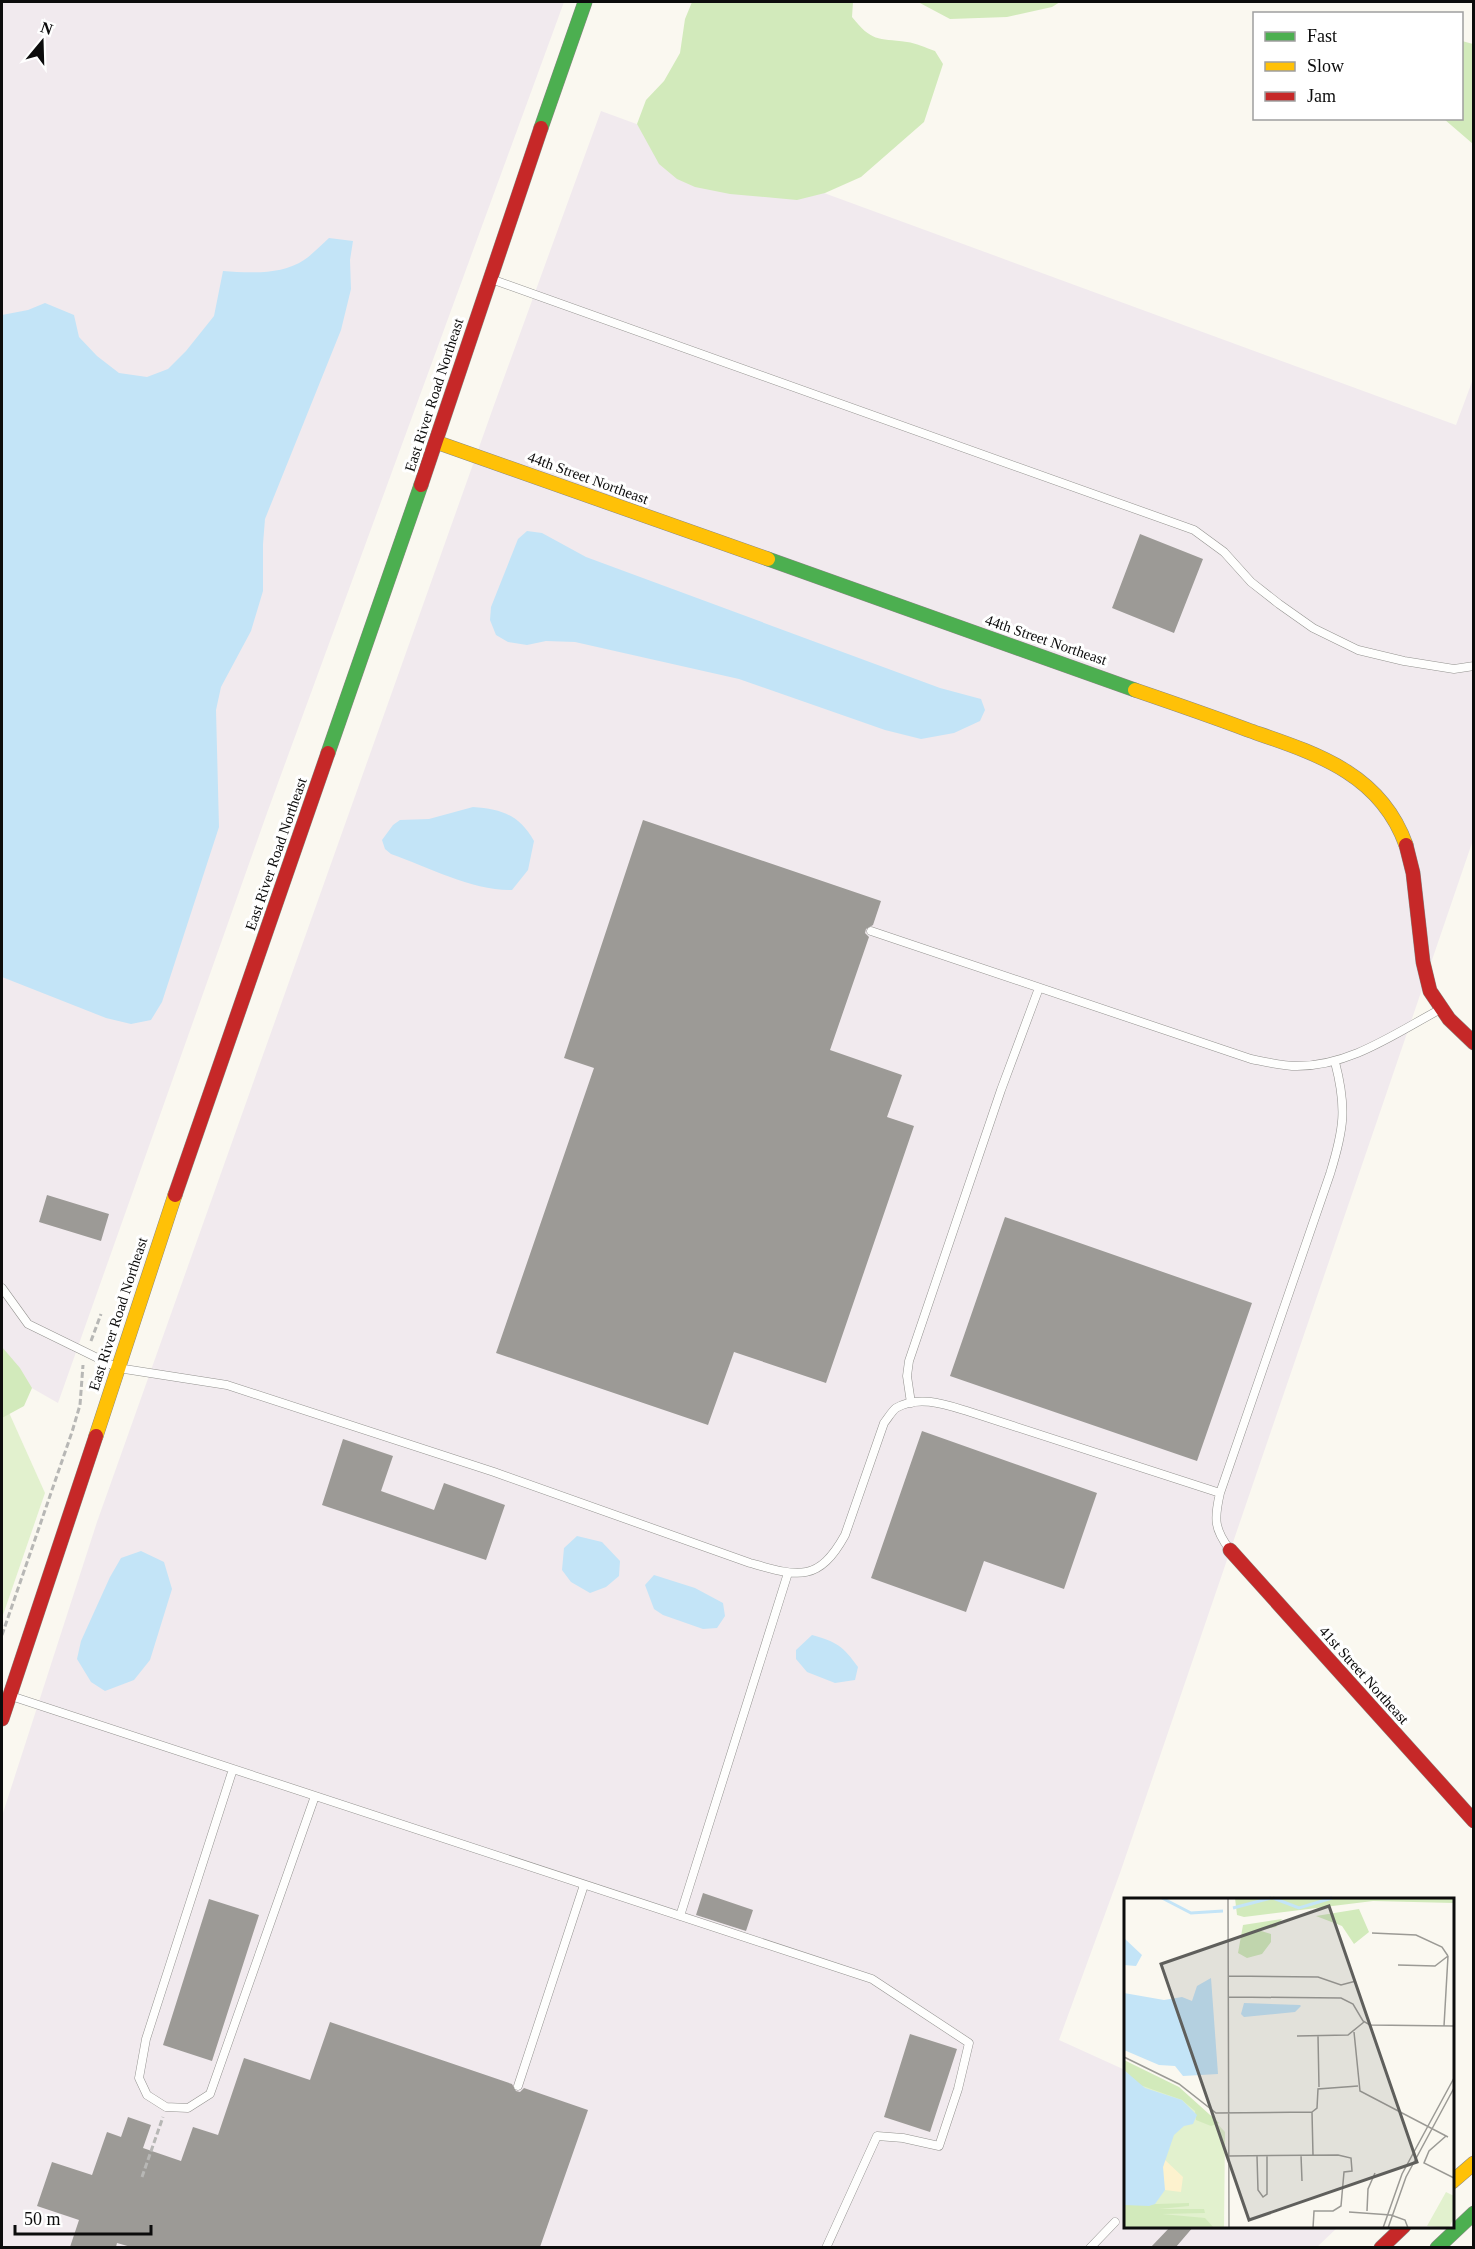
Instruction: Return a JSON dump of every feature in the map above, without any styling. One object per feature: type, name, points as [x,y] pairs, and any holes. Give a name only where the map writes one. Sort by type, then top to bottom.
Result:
[{"type":"street","name":"East River Road Northeast","points":[[2,1719],[194,1139],[436,442],[489,278],[585,2]]},
{"type":"street","name":"44th Street Northeast","points":[[436,442],[1297,747],[1341,767],[1368,786],[1386,806],[1402,833],[1411,857],[1424,970],[1431,991],[1456,1028],[1473,1043]]},
{"type":"street","name":"41st Street Northeast","points":[[1230,1550],[1473,1821]]},
{"type":"street","points":[[1454,2180],[1473,2163]]},
{"type":"street","points":[[1437,2247],[1473,2213]]},
{"type":"street","points":[[1381,2247],[1402,2228]]},
{"type":"lane","points":[[489,278],[1194,530],[1224,552],[1251,582],[1313,628],[1358,650],[1404,661],[1454,669],[1473,666]]},
{"type":"lane","points":[[871,931],[1251,1059],[1299,1066],[1335,1062],[1363,1051],[1441,1009]]},
{"type":"lane","points":[[911,1403],[907,1376],[909,1361],[1001,1090],[1039,987]]},
{"type":"lane","points":[[1230,1550],[1219,1536],[1215,1512],[1341,1138],[1343,1100],[1335,1062]]},
{"type":"lane","points":[[2,1288],[28,1324],[118,1368],[227,1385],[494,1472],[750,1563],[788,1573],[807,1572],[824,1566],[836,1551],[845,1535],[884,1423],[895,1409],[911,1403],[932,1401],[967,1411],[1220,1493]]},
{"type":"lane","points":[[680,1916],[788,1573]]},
{"type":"lane","points":[[9,1696],[872,1979],[969,2043],[958,2089],[939,2146],[903,2138],[878,2136],[826,2247]]},
{"type":"lane","points":[[233,1769],[146,2039],[139,2078],[147,2095],[166,2107],[188,2108],[210,2094],[315,1796]]},
{"type":"lane","points":[[518,2086],[584,1885]]},
{"type":"lane","points":[[1090,2247],[1114,2222]]},
{"type":"path","points":[[2,1635],[72,1432],[80,1405],[81,1376],[86,1353],[101,1314]]},
{"type":"path","points":[[142,2177],[166,2107]]},
{"type":"shaded area","points":[[2,2],[564,2],[267,813],[58,1403],[2,1371]]},
{"type":"shaded area","points":[[601,111],[1456,425],[1473,379],[1473,840],[1120,1873],[1059,2040],[1124,2070],[1124,2228],[1337,2228],[1316,2248],[2,2248],[2,1816],[97,1522],[493,408]]},
{"type":"green space","points":[[692,2],[853,2],[852,17],[870,35],[914,43],[935,51],[943,64],[924,122],[861,177],[825,193],[797,200],[730,194],[695,187],[677,179],[659,164],[637,124],[646,100],[664,81],[680,53],[685,19]]},
{"type":"green space","points":[[918,2],[1060,2],[1052,7],[1007,17],[950,19]]},
{"type":"green space","points":[[1463,41],[1473,44],[1473,144],[1445,120],[1463,120]]},
{"type":"green space","points":[[2,1347],[20,1368],[32,1388],[24,1406],[2,1418]]},
{"type":"green space","points":[[2,1397],[45,1493],[2,1618]]},
{"type":"water","points":[[329,238],[353,241],[350,260],[351,289],[341,330],[265,519],[263,591],[251,631],[221,687],[216,710],[219,827],[162,1002],[151,1020],[131,1024],[106,1018],[2,977],[2,315],[28,310],[45,303],[74,315],[79,337],[97,356],[119,373],[147,377],[168,369],[214,316],[223,271],[276,271],[286,268],[304,260]]},
{"type":"water","points":[[527,531],[542,533],[586,557],[940,688],[981,699],[985,710],[980,721],[954,733],[921,739],[885,730],[739,679],[575,642],[546,641],[527,645],[508,642],[496,635],[490,620],[491,607],[518,539]]},
{"type":"water","points":[[473,807],[509,815],[522,825],[534,841],[528,870],[512,890],[482,887],[466,882],[391,854],[385,849],[382,840],[393,825],[400,820],[429,819]]},
{"type":"water","points":[[577,1536],[602,1542],[620,1561],[619,1576],[606,1587],[590,1593],[571,1582],[562,1570],[564,1548]]},
{"type":"water","points":[[141,1551],[164,1562],[172,1589],[150,1660],[134,1680],[105,1691],[91,1682],[77,1659],[81,1641],[121,1558]]},
{"type":"water","points":[[654,1575],[695,1588],[723,1603],[725,1616],[717,1628],[703,1629],[663,1615],[654,1609],[645,1585]]},
{"type":"water","points":[[812,1635],[834,1643],[848,1654],[858,1667],[855,1680],[835,1683],[807,1672],[796,1659],[796,1650]]},
{"type":"building","points":[[1140,534],[1203,559],[1174,633],[1112,608]]},
{"type":"building","points":[[643,820],[881,901],[873,925],[866,929],[865,933],[869,937],[830,1050],[902,1075],[887,1117],[914,1126],[826,1383],[734,1352],[708,1425],[496,1353],[594,1068],[564,1058]]},
{"type":"building","points":[[47,1195],[109,1214],[101,1241],[39,1222]]},
{"type":"building","points":[[1005,1217],[1252,1303],[1197,1461],[950,1376]]},
{"type":"building","points":[[922,1431],[1097,1493],[1064,1589],[984,1561],[966,1612],[871,1578]]},
{"type":"building","points":[[343,1439],[393,1456],[381,1491],[434,1510],[444,1483],[505,1505],[486,1560],[322,1505]]},
{"type":"building","points":[[703,1893],[753,1910],[746,1931],[696,1915]]},
{"type":"building","points":[[209,1899],[259,1915],[212,2061],[163,2045]]},
{"type":"building","points":[[330,2022],[512,2084],[516,2091],[520,2092],[524,2088],[588,2110],[540,2247],[131,2247],[117,2243],[116,2247],[70,2247],[79,2220],[37,2206],[52,2162],[92,2175],[107,2132],[121,2137],[128,2117],[151,2125],[143,2148],[181,2161],[193,2127],[218,2135],[244,2058],[310,2080]]},
{"type":"building","points":[[910,2034],[957,2049],[930,2132],[884,2117]]},
{"type":"building","points":[[1169,2228],[1192,2228],[1176,2247],[1151,2247]]},
{"type":"traffic: fast","points":[[541,128],[585,2]]},
{"type":"traffic: fast","points":[[328,753],[421,485]]},
{"type":"traffic: fast","points":[[768,559],[1135,690]]},
{"type":"traffic: fast","points":[[1437,2248],[1474,2213]]},
{"type":"traffic: slow","points":[[436,442],[768,559]]},
{"type":"traffic: slow","points":[[1135,690],[1297,747],[1342,769],[1380,799],[1394,820],[1406,845]]},
{"type":"traffic: slow","points":[[96,1436],[175,1195]]},
{"type":"traffic: slow","points":[[1454,2180],[1474,2163]]},
{"type":"traffic: jam","points":[[421,485],[541,128]]},
{"type":"traffic: jam","points":[[175,1195],[328,753]]},
{"type":"traffic: jam","points":[[1406,845],[1413,873],[1423,962],[1430,991],[1449,1019],[1474,1043]]},
{"type":"traffic: jam","points":[[2,1719],[96,1436]]},
{"type":"traffic: jam","points":[[1230,1550],[1474,1821]]},
{"type":"traffic: jam","points":[[1381,2248],[1402,2228]]}]
